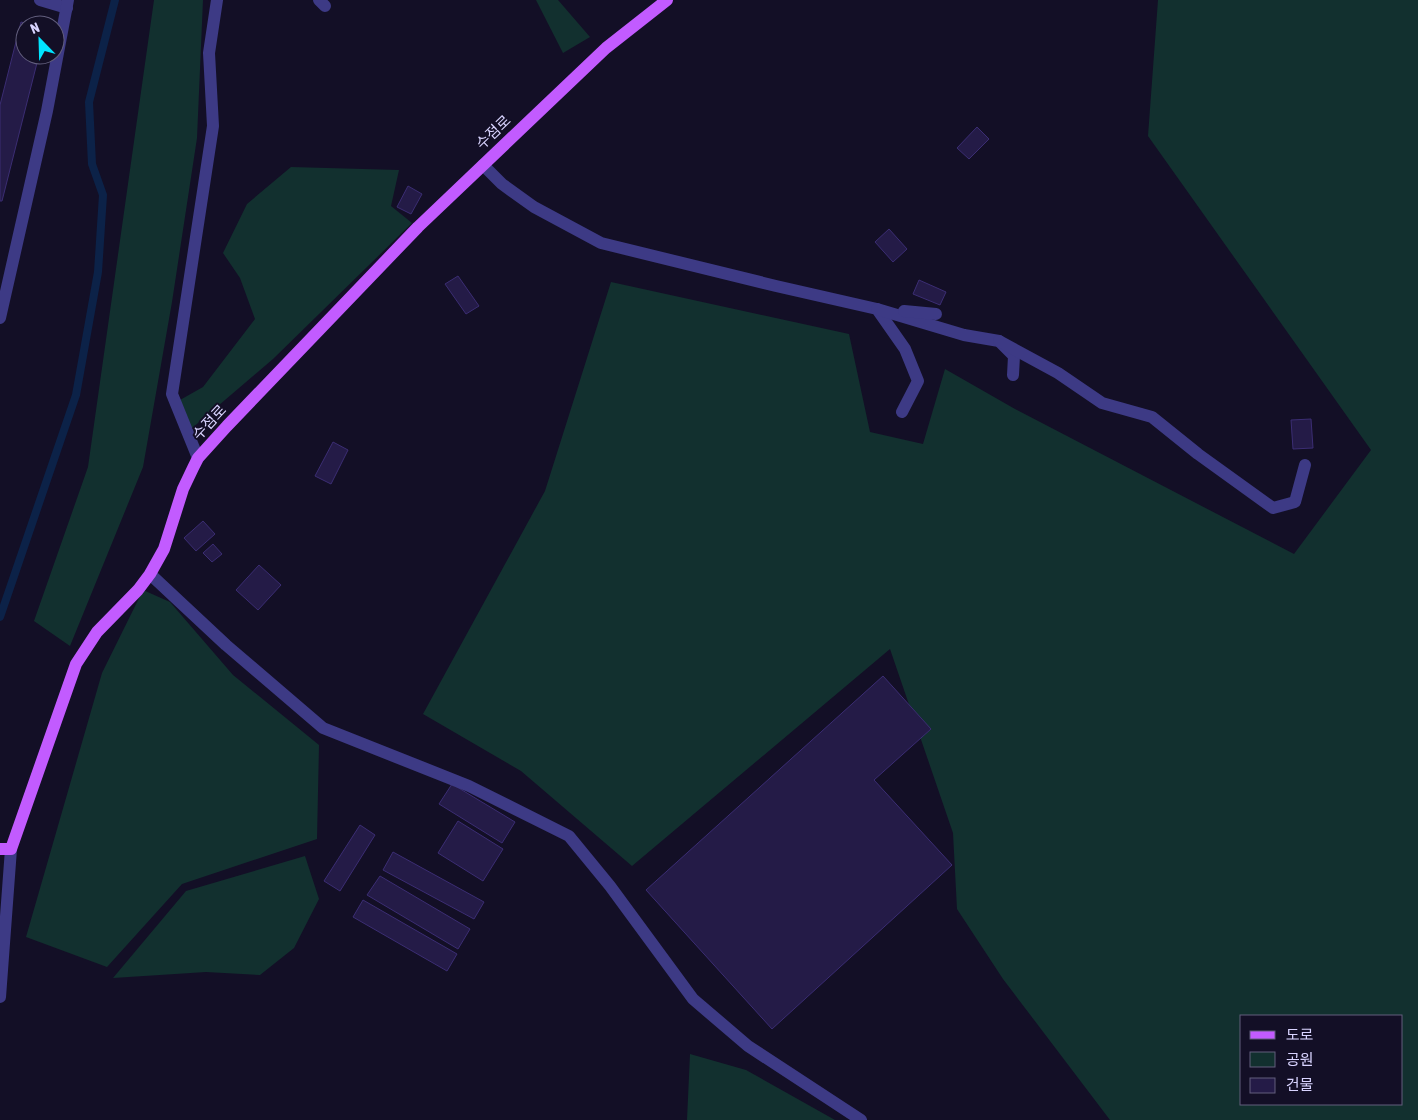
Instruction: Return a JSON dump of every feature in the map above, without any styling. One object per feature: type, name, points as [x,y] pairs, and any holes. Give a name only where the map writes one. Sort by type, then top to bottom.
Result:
[{"type":"main road","name":"수점로","points":[[5,849],[76,664],[97,632],[138,590],[150,574],[164,549],[183,489],[198,458],[418,227],[606,48],[666,0]]},
{"type":"street","points":[[0,318],[47,111],[68,4],[40,0]]},
{"type":"street","points":[[198,458],[172,394],[213,126],[209,53],[217,0]]},
{"type":"street","points":[[483,165],[502,184],[534,207],[600,243],[876,309],[964,335],[999,341],[1058,373],[1102,403],[1152,417],[1198,454],[1273,508],[1295,502],[1305,465]]},
{"type":"street","points":[[876,309],[936,314]]},
{"type":"street","points":[[876,309],[905,350],[918,381],[902,412]]},
{"type":"street","points":[[999,341],[1014,356],[1013,375]]},
{"type":"street","points":[[150,574],[226,645],[323,728],[469,786],[569,836],[610,886],[693,999],[748,1046],[861,1120]]},
{"type":"street","name":"수점로","points":[[0,997],[5,849]]},
{"type":"green space","points":[[154,0],[203,0],[197,138],[172,302],[143,467],[70,646],[34,621],[88,467]]},
{"type":"green space","points":[[536,0],[558,0],[590,37],[563,53]]},
{"type":"green space","points":[[1158,0],[1418,0],[1418,1120],[1110,1120],[1003,979],[957,909],[953,833],[890,649],[632,866],[521,771],[423,714],[545,491],[611,282],[849,334],[870,432],[923,444],[945,369],[1015,409],[1294,554],[1371,450],[1148,136]]},
{"type":"green space","points":[[291,167],[399,170],[391,206],[412,223],[273,359],[191,429],[180,400],[203,387],[255,319],[240,278],[223,253],[247,204]]},
{"type":"green space","points":[[143,590],[170,602],[233,675],[319,745],[317,839],[182,884],[107,967],[26,937],[102,673]]},
{"type":"green space","points":[[305,856],[319,899],[294,948],[260,975],[206,972],[113,978],[186,891]]},
{"type":"green space","points":[[690,1054],[746,1070],[835,1120],[687,1120]]},
{"type":"building","points":[[15,46],[15,65],[36,65],[2,201],[0,201],[0,105]]},
{"type":"building","points":[[977,127],[989,139],[969,159],[957,148]]},
{"type":"building","points":[[408,186],[422,194],[411,214],[397,207]]},
{"type":"building","points":[[889,229],[907,249],[893,262],[875,242]]},
{"type":"building","points":[[458,276],[479,306],[466,314],[445,284]]},
{"type":"building","points":[[919,280],[946,292],[940,305],[913,294]]},
{"type":"building","points":[[1311,419],[1313,448],[1293,449],[1291,420]]},
{"type":"building","points":[[333,442],[348,450],[331,484],[315,476]]},
{"type":"building","points":[[203,521],[215,534],[196,551],[184,538]]},
{"type":"building","points":[[213,544],[222,554],[212,562],[203,553]]},
{"type":"building","points":[[259,565],[281,585],[258,610],[236,590]]},
{"type":"building","points":[[883,676],[931,729],[874,780],[952,865],[772,1029],[646,890]]},
{"type":"building","points":[[452,784],[515,822],[502,843],[439,804]]},
{"type":"building","points":[[458,821],[503,849],[483,881],[438,853]]},
{"type":"building","points":[[360,825],[375,835],[340,891],[324,881]]},
{"type":"building","points":[[393,852],[484,902],[474,919],[383,870]]},
{"type":"building","points":[[380,876],[470,929],[458,949],[367,895]]},
{"type":"building","points":[[363,900],[457,954],[447,971],[353,917]]},
{"type":"waterway","points":[[0,617],[76,395],[98,272],[103,195],[92,164],[89,102],[115,0]]}]
